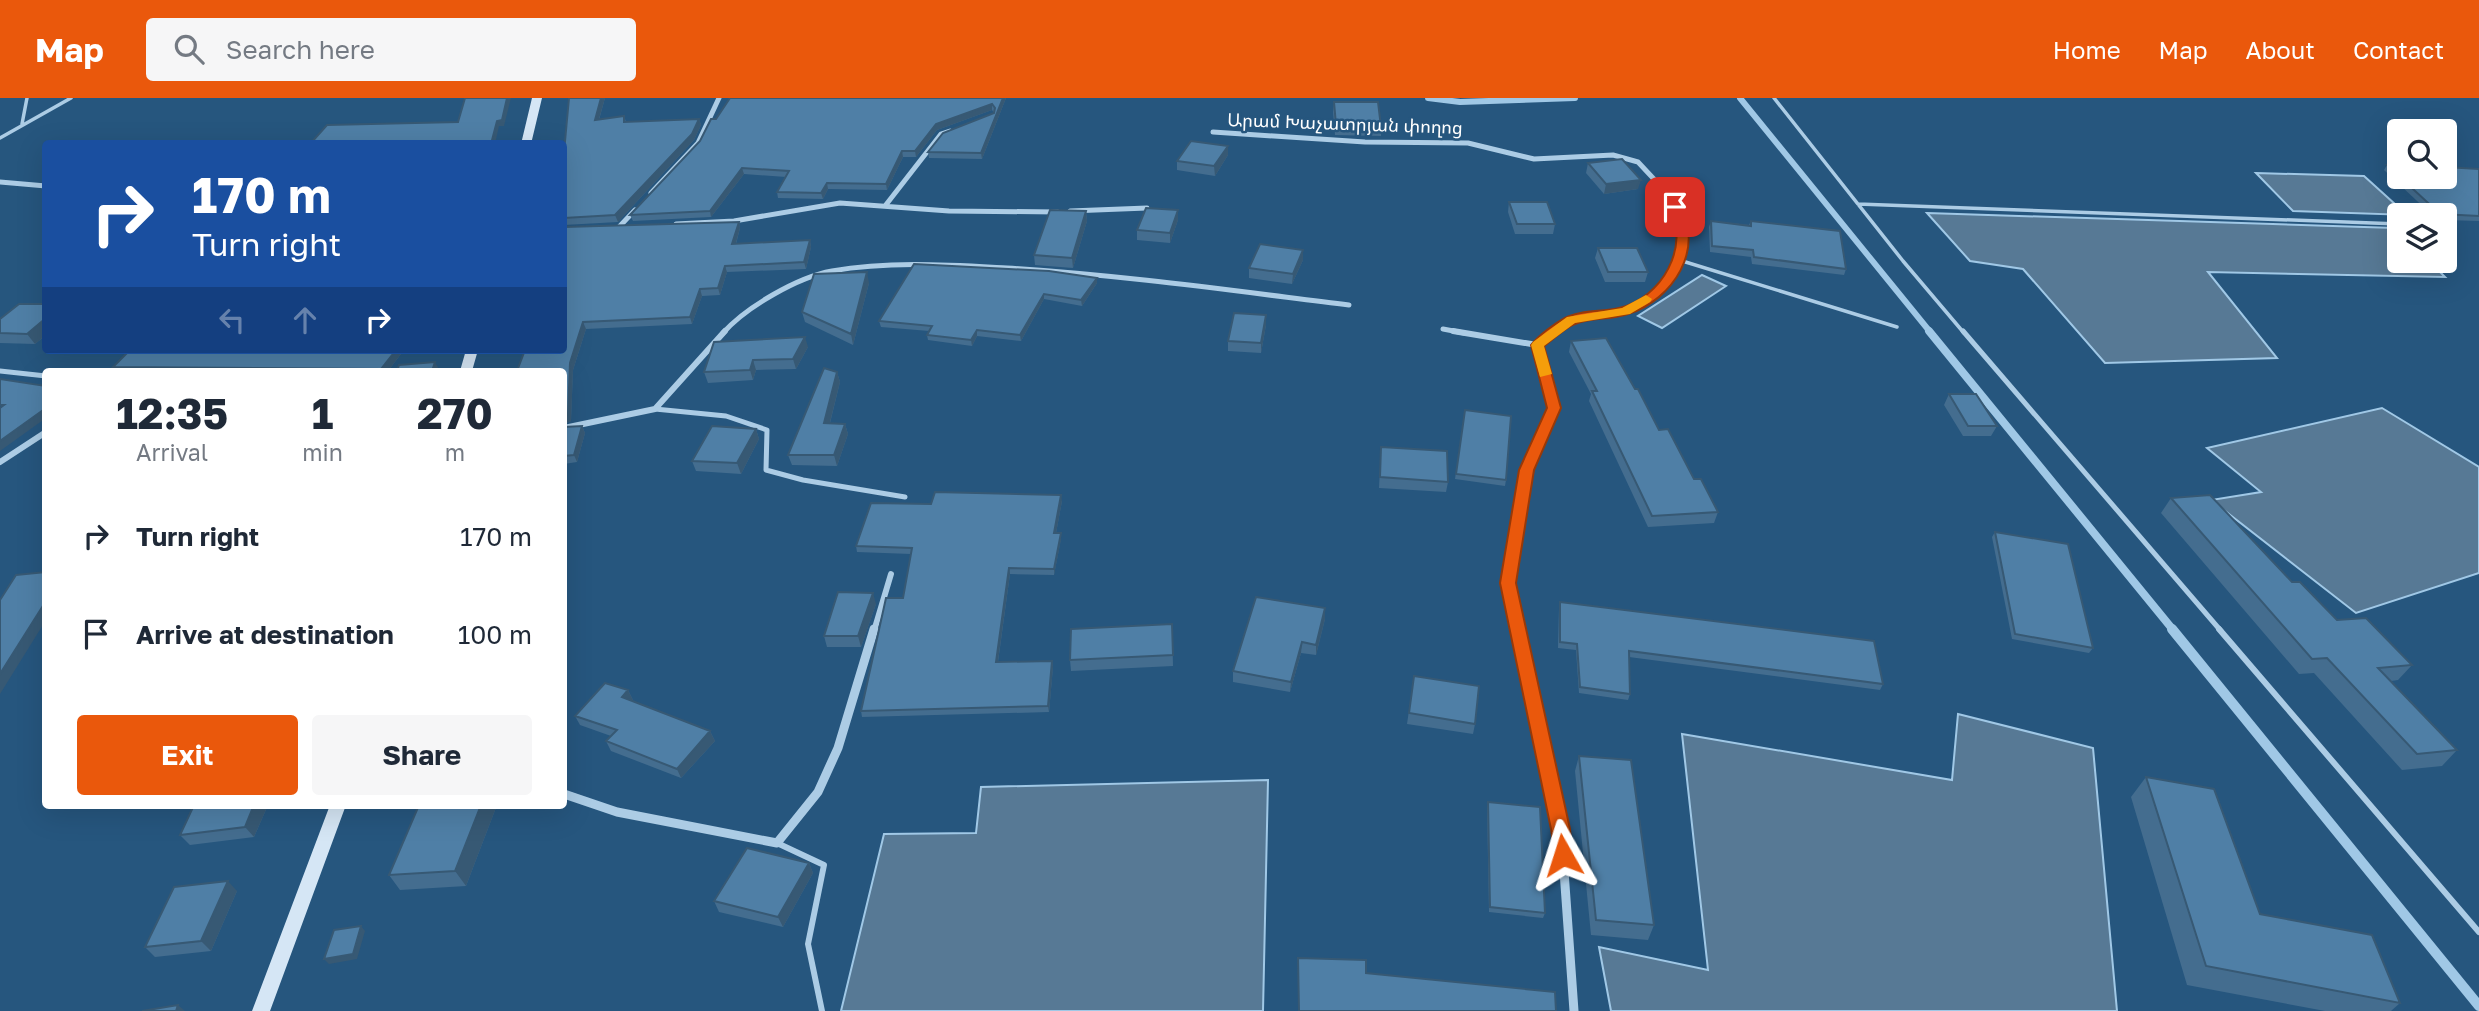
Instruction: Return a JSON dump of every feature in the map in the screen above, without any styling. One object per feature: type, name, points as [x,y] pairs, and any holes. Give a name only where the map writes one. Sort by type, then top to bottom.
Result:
[{"type":"main road","points":[[527,140],[537,98]]},
{"type":"main road","points":[[261,1011],[337,809]]},
{"type":"street","points":[[646,199],[698,143],[719,98]]},
{"type":"street","points":[[885,206],[941,134],[953,130]]},
{"type":"street","name":"Արամ Խաչատրյան փողոց","points":[[1213,132],[1365,142],[1468,143],[1534,159],[1613,155],[1638,162],[1666,191],[1684,222],[1679,260],[1660,291],[1626,311],[1571,320],[1537,345]]},
{"type":"street","points":[[0,182],[42,186]]},
{"type":"street","points":[[670,224],[734,221],[840,203],[1022,212],[1147,208]]},
{"type":"street","points":[[619,227],[637,208]]},
{"type":"street","points":[[605,228],[632,226]]},
{"type":"street","points":[[567,427],[655,409],[735,319],[780,291],[830,271],[895,265],[993,267],[1082,273],[1349,305]]},
{"type":"street","points":[[1443,329],[1537,345],[1554,408],[1527,470],[1508,583],[1561,829],[1574,1011]]},
{"type":"street","points":[[0,462],[42,435]]},
{"type":"street","points":[[567,795],[617,811],[777,843],[818,792],[838,748],[891,574]]},
{"type":"lane","points":[[22,124],[27,98]]},
{"type":"lane","points":[[0,138],[71,98]]},
{"type":"lane","points":[[1774,98],[1903,261],[2479,932]]},
{"type":"lane","points":[[1858,204],[2387,224]]},
{"type":"lane","points":[[1679,260],[1897,327]]},
{"type":"lane","points":[[0,371],[42,376]]},
{"type":"lane","points":[[655,409],[726,416],[767,430],[766,470],[803,480],[905,497]]},
{"type":"lane","points":[[777,843],[824,865],[808,944],[822,1011]]},
{"type":"water","points":[[2256,173],[2364,176],[2394,203],[2387,203],[2387,214],[2293,211]]},
{"type":"water","points":[[1927,213],[2387,228],[2387,273],[2441,273],[2445,277],[2208,272],[2277,358],[2105,363],[2023,269],[1970,261]]},
{"type":"water","points":[[1702,275],[1726,286],[1662,328],[1638,316]]},
{"type":"water","points":[[2382,408],[2479,467],[2479,573],[2356,613],[2211,500],[2261,492],[2207,448]]},
{"type":"water","points":[[1958,714],[2093,748],[2117,1011],[1611,1011],[1599,947],[1708,970],[1682,734],[1952,780]]},
{"type":"water","points":[[1268,780],[1263,1011],[841,1011],[884,834],[976,833],[981,787]]},
{"type":"building","points":[[465,98],[507,98],[502,120],[497,121],[492,140],[314,140],[327,125],[458,122]]},
{"type":"building","points":[[569,98],[601,98],[595,120],[624,116],[624,122],[699,119],[692,134],[615,215],[567,218],[565,140]]},
{"type":"building","points":[[730,98],[1003,98],[981,153],[928,152],[943,133],[994,113],[992,104],[936,124],[915,151],[902,151],[886,184],[827,183],[821,193],[777,192],[789,171],[742,168],[710,211],[630,215],[700,141],[711,119],[716,119]]},
{"type":"building","points":[[1334,102],[1378,102],[1381,127],[1336,125]]},
{"type":"building","points":[[1191,141],[1228,146],[1214,166],[1177,161]]},
{"type":"building","points":[[1622,159],[1641,180],[1606,184],[1588,163]]},
{"type":"building","points":[[2457,168],[2479,169],[2479,216],[2457,215],[2457,203],[2428,203],[2413,189],[2457,189]]},
{"type":"building","points":[[1509,202],[1547,202],[1555,224],[1517,224]]},
{"type":"building","points":[[1146,208],[1178,210],[1170,233],[1137,230]]},
{"type":"building","points":[[1050,210],[1086,211],[1072,258],[1034,255]]},
{"type":"building","points":[[1711,221],[1751,226],[1751,221],[1840,231],[1846,269],[1754,257],[1753,250],[1712,246]]},
{"type":"building","points":[[739,222],[732,244],[810,240],[804,262],[725,266],[718,288],[700,289],[690,317],[583,322],[570,363],[567,414],[567,368],[518,368],[523,354],[567,354],[567,227]]},
{"type":"building","points":[[1260,244],[1303,250],[1293,274],[1249,268]]},
{"type":"building","points":[[1598,248],[1637,248],[1648,272],[1608,272]]},
{"type":"building","points":[[914,264],[1049,271],[1097,278],[1081,300],[1044,294],[1020,335],[977,330],[971,340],[927,335],[932,326],[879,321]]},
{"type":"building","points":[[867,272],[851,334],[802,312],[814,274]]},
{"type":"building","points":[[19,304],[42,304],[42,321],[27,334],[0,333],[0,319]]},
{"type":"building","points":[[1234,313],[1266,315],[1261,343],[1228,341]]},
{"type":"building","points":[[805,337],[793,359],[753,360],[750,370],[704,372],[714,342]]},
{"type":"building","points":[[1606,338],[1635,389],[1638,389],[1659,430],[1668,429],[1694,479],[1701,479],[1718,512],[1652,516],[1592,391],[1597,391],[1571,341]]},
{"type":"building","points":[[126,354],[393,354],[382,368],[113,367]]},
{"type":"building","points":[[435,362],[433,368],[398,368],[399,365]]},
{"type":"building","points":[[824,368],[837,372],[824,423],[845,424],[834,455],[788,455]]},
{"type":"building","points":[[0,379],[42,385],[42,411],[0,441],[0,408],[4,405],[0,405]]},
{"type":"building","points":[[1949,394],[1976,394],[1997,426],[1968,426]]},
{"type":"building","points":[[1465,410],[1511,416],[1506,480],[1456,474]]},
{"type":"building","points":[[582,426],[574,455],[567,456],[567,427]]},
{"type":"building","points":[[712,426],[756,429],[737,463],[692,461]]},
{"type":"building","points":[[1381,447],[1447,451],[1448,482],[1380,477]]},
{"type":"building","points":[[935,492],[1061,495],[1054,533],[1061,533],[1054,569],[1009,568],[996,662],[1052,661],[1048,706],[861,711],[886,598],[903,598],[912,548],[856,546],[871,503],[931,504]]},
{"type":"building","points":[[2210,495],[2292,582],[2300,582],[2337,620],[2366,618],[2412,665],[2378,668],[2457,750],[2417,754],[2327,658],[2312,659],[2171,498]]},
{"type":"building","points":[[1995,532],[2068,544],[2093,648],[2015,634]]},
{"type":"building","points":[[42,572],[42,607],[0,674],[0,600],[16,575]]},
{"type":"building","points":[[838,592],[873,593],[858,636],[824,636]]},
{"type":"building","points":[[1256,597],[1325,608],[1316,645],[1302,642],[1291,682],[1233,671]]},
{"type":"building","points":[[1560,602],[1874,641],[1883,684],[1629,651],[1630,694],[1580,687],[1577,644],[1560,642]]},
{"type":"building","points":[[1172,624],[1173,655],[1070,660],[1071,629]]},
{"type":"building","points":[[1414,676],[1479,686],[1475,724],[1409,713]]},
{"type":"building","points":[[605,683],[628,690],[622,697],[710,731],[677,769],[606,741],[617,730],[575,716]]},
{"type":"building","points":[[1579,756],[1631,760],[1654,925],[1596,920]]},
{"type":"building","points":[[2146,777],[2214,789],[2260,914],[2372,935],[2400,1003],[2206,966]]},
{"type":"building","points":[[1488,802],[1540,807],[1545,913],[1490,907]]},
{"type":"building","points":[[192,809],[252,809],[245,827],[180,835]]},
{"type":"building","points":[[417,809],[479,809],[455,871],[389,875]]},
{"type":"building","points":[[747,848],[809,863],[778,917],[714,901]]},
{"type":"building","points":[[228,881],[201,941],[145,947],[174,887]]},
{"type":"building","points":[[361,926],[353,954],[324,959],[334,930]]},
{"type":"building","points":[[1298,958],[1366,960],[1366,973],[1555,992],[1556,1011],[1299,1011]]},
{"type":"building","points":[[178,1005],[176,1011],[142,1011]]},
{"type":"waterway","points":[[1428,98],[1460,102],[1575,98]]},
{"type":"waterway","points":[[1740,98],[1931,333]]},
{"type":"waterway","points":[[1929,331],[2174,631]]},
{"type":"waterway","points":[[2172,629],[2479,1006]]},
{"type":"slow traffic","points":[[1545,374],[1537,345],[1571,320],[1626,311],[1646,299]]},
{"type":"route","points":[[1563,855],[1561,829],[1508,583],[1527,470],[1554,408],[1537,345],[1571,320],[1626,311],[1660,291],[1682,255],[1684,222],[1675,207]]}]
